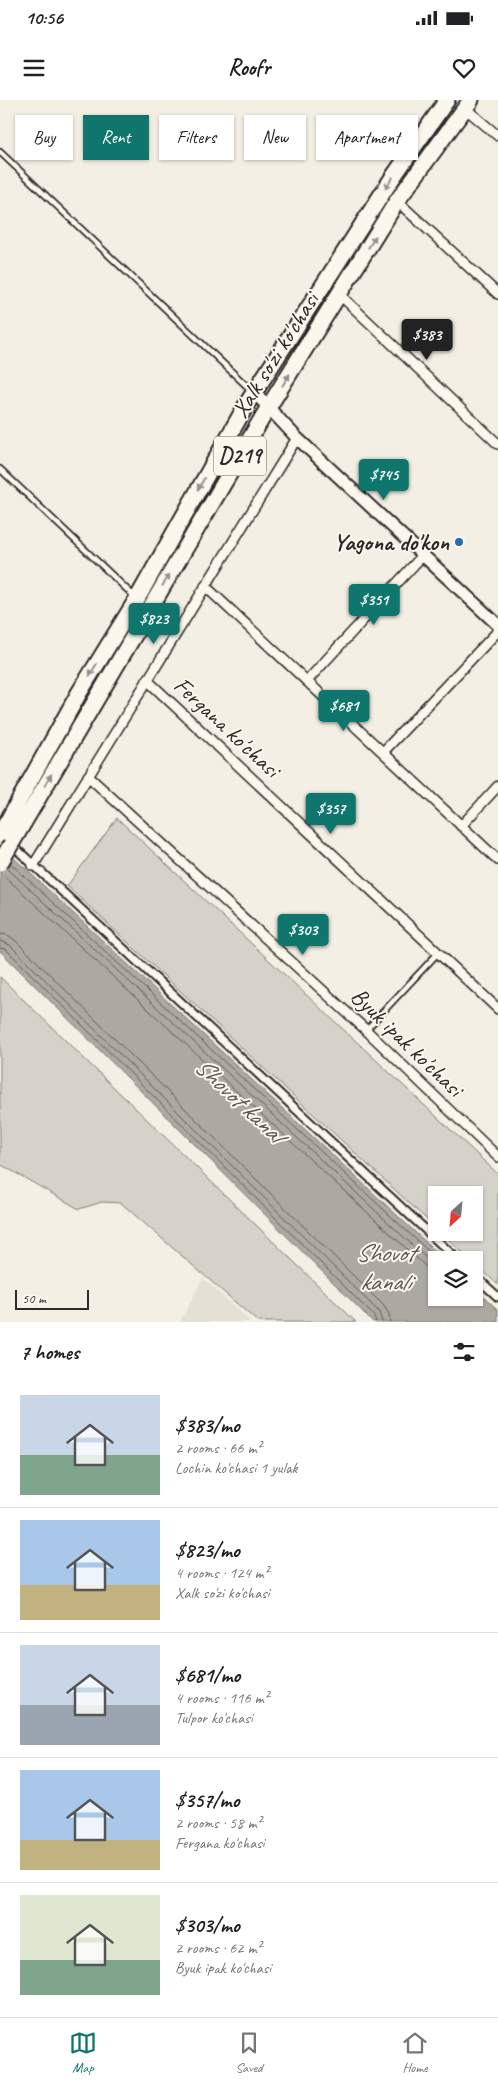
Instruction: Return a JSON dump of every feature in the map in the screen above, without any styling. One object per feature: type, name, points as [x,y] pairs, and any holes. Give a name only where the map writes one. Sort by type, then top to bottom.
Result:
[{"type":"main road","name":"Xalk so'zi ko'chasi","points":[[18,818],[79,694],[137,599],[174,530],[254,392],[391,180],[447,100]]},
{"type":"main road","name":"Xalk so'zi ko'chasi","points":[[18,818],[268,408],[397,201],[468,104]]},
{"type":"main road","name":"D219","points":[[0,834],[18,818]]},
{"type":"main road","name":"D219","points":[[0,863],[18,818]]},
{"type":"street","points":[[468,104],[498,136]]},
{"type":"street","points":[[397,201],[498,294]]},
{"type":"street","points":[[339,294],[498,444]]},
{"type":"street","points":[[254,392],[297,438],[498,625]]},
{"type":"street","points":[[33,866],[297,438]]},
{"type":"street","points":[[307,682],[423,556]]},
{"type":"street","points":[[205,586],[498,860]]},
{"type":"street","points":[[383,752],[498,631]]},
{"type":"street","name":"Fergana ko'chasi","points":[[147,680],[498,1009]]},
{"type":"street","name":"Byuk ipak ko'chasi","points":[[88,776],[366,1030],[498,1157]]},
{"type":"street","points":[[461,826],[498,786]]},
{"type":"street","points":[[0,834],[448,1251]]},
{"type":"street","points":[[483,1284],[498,1298]]},
{"type":"lane","points":[[0,152],[254,392]]},
{"type":"lane","points":[[0,469],[137,599]]},
{"type":"lane","points":[[366,1030],[438,954]]},
{"type":"shaded area","points":[[117,818],[498,1174],[498,1285],[483,1271],[483,1251],[461,1251],[450,1241],[483,1241],[483,1186],[428,1186],[428,1221],[67,886]]},
{"type":"shaded area","points":[[0,977],[356,1322],[258,1322],[121,1203],[102,1202],[79,1209],[0,1164]]},
{"type":"shaded area","points":[[203,1278],[251,1322],[180,1322]]},
{"type":"water","name":"Shovot kanali","points":[[0,845],[435,1251],[428,1251],[428,1306],[483,1306],[483,1296],[498,1310],[498,1322],[373,1322],[0,951]]},
{"type":"place","name":"Yagona do'kon","points":[[459,542]]},
{"type":"water label","name":"Shovot kanal","points":[[239,1100]]}]
